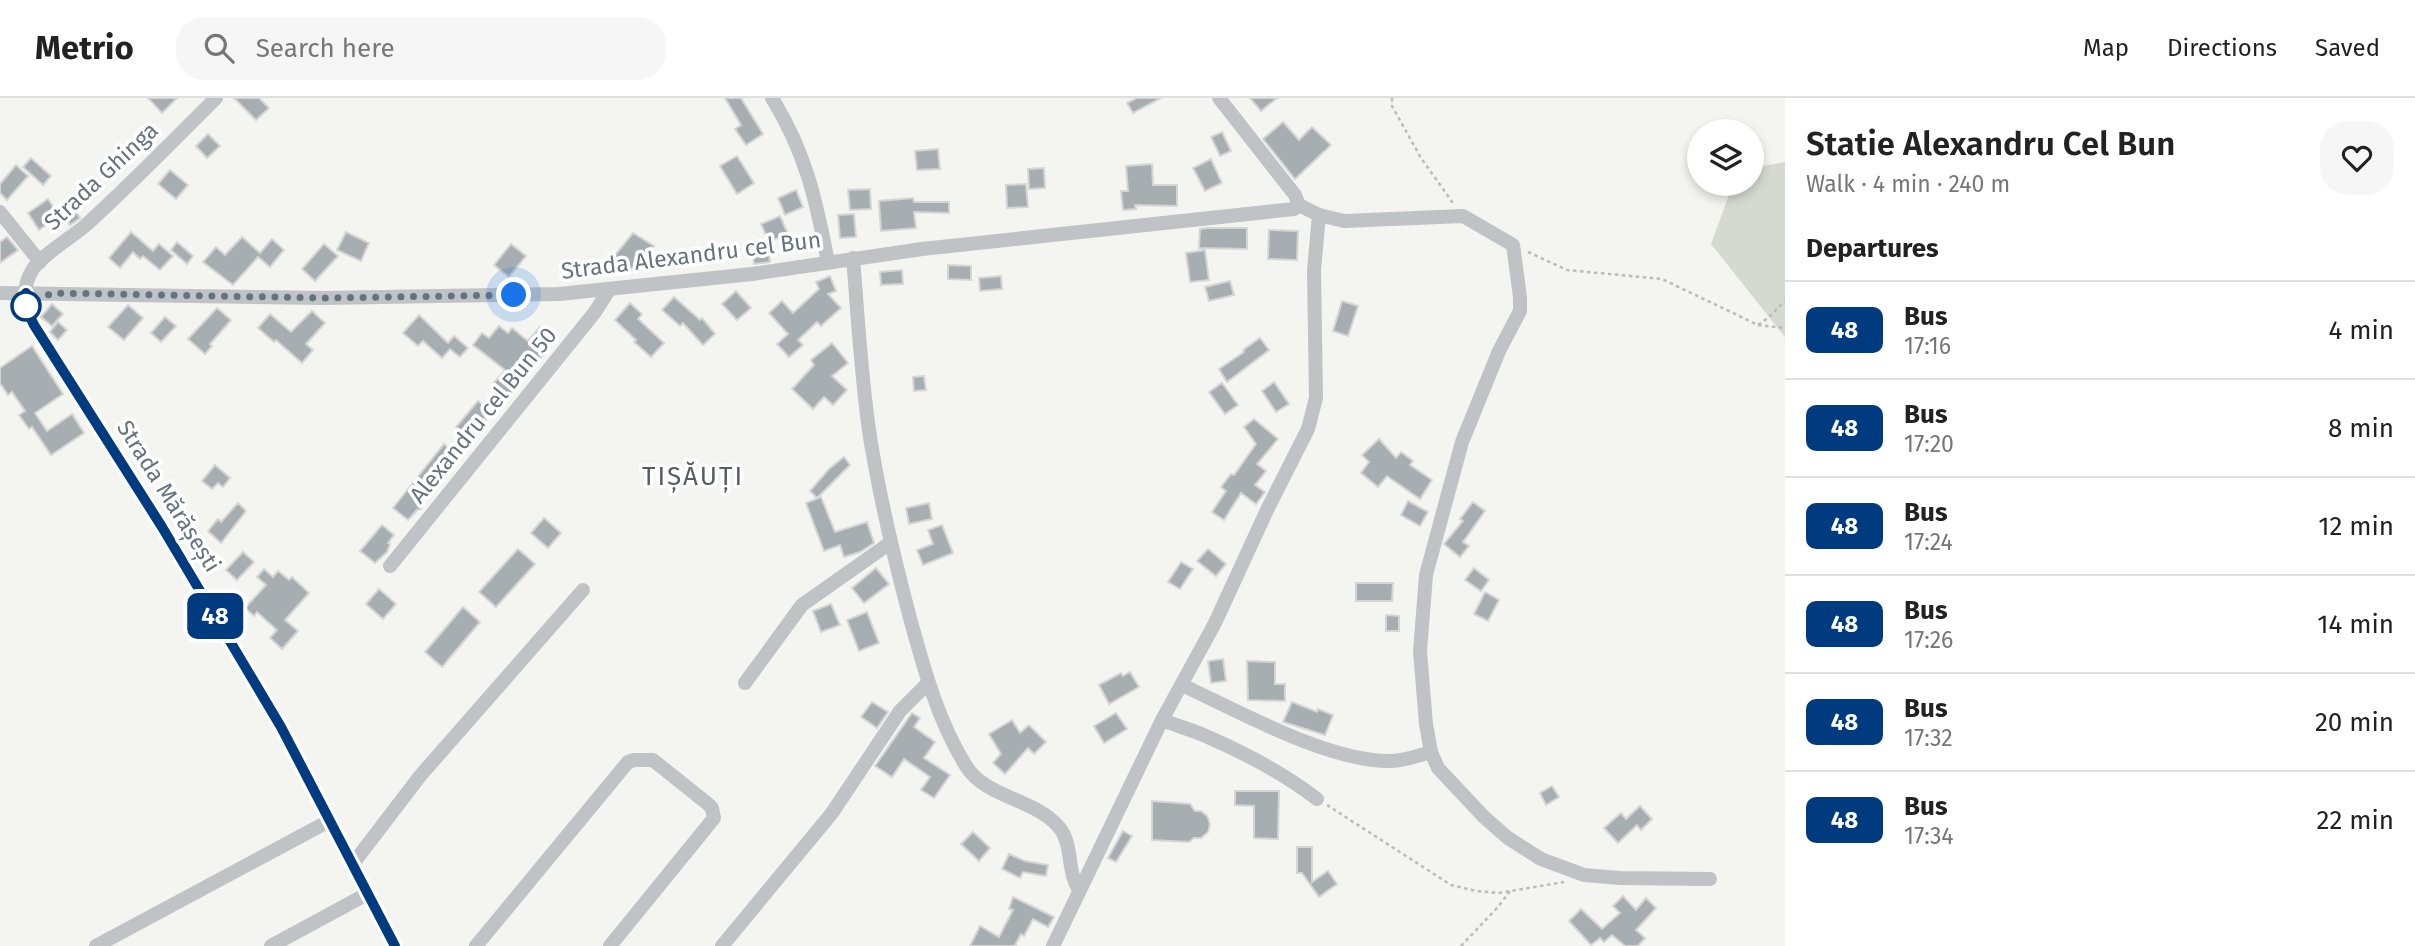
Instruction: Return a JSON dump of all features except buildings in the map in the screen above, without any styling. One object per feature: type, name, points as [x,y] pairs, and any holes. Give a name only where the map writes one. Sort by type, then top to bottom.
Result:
[{"type":"street","name":"Strada Ghinga","points":[[26,293],[33,269],[85,226],[216,98]]},
{"type":"street","points":[[772,98],[800,150],[811,178],[828,262]]},
{"type":"street","points":[[1219,98],[1295,195],[1299,205],[1319,215],[1344,221],[1463,216],[1513,245],[1520,312],[1499,351],[1462,442],[1426,575],[1420,651],[1426,724],[1431,752],[1438,768],[1508,838],[1541,859],[1584,875],[1710,879]]},
{"type":"street","name":"Strada Alexandru cel Bun","points":[[0,293],[338,298],[559,294],[752,274],[853,258],[1201,217],[1294,209],[1299,205]]},
{"type":"street","points":[[0,212],[40,262]]},
{"type":"street","points":[[1053,946],[1162,720],[1215,623],[1272,498],[1308,429],[1316,398],[1315,246],[1319,215]]},
{"type":"street","points":[[853,258],[870,435],[890,543],[928,683],[960,756],[972,776],[1032,807],[1058,826],[1064,835],[1073,880],[1079,890]]},
{"type":"street","name":"Alexandru cel Bun 50","points":[[390,566],[596,312],[609,290]]},
{"type":"street","name":"Strada Mărășești","points":[[26,293],[26,308],[34,325],[169,538],[281,727],[395,946]]},
{"type":"street","points":[[745,683],[802,605],[890,543]]},
{"type":"street","points":[[352,865],[420,776],[583,590]]},
{"type":"street","points":[[722,946],[832,813],[900,711],[928,683]]},
{"type":"street","points":[[1182,685],[1287,733],[1355,756],[1388,761],[1431,752]]},
{"type":"street","points":[[1162,720],[1205,735],[1260,761],[1317,799]]},
{"type":"street","points":[[477,946],[628,762],[653,760],[708,804],[712,808],[714,818],[610,946]]},
{"type":"street","points":[[96,946],[329,821]]},
{"type":"street","points":[[271,946],[367,894]]},
{"type":"path","points":[[1392,98],[1392,106],[1421,158],[1463,216]]},
{"type":"path","points":[[1513,245],[1567,270],[1662,279],[1758,325],[1785,328]]},
{"type":"path","points":[[1758,325],[1785,301]]},
{"type":"path","points":[[1317,799],[1451,884],[1476,891],[1499,893],[1562,883],[1584,875]]},
{"type":"path","points":[[1461,946],[1510,891]]},
{"type":"shaded area","points":[[1785,162],[1785,337],[1711,244],[1729,196],[1764,196],[1764,166]]},
{"type":"bus line","name":"48","points":[[26,293],[26,308],[34,325],[162,527],[281,727],[395,946]]},
{"type":"district","name":"TIȘĂUȚI","points":[[693,476]]},
{"type":"route","points":[[26,306],[52,293],[324,298],[514,295]]}]
